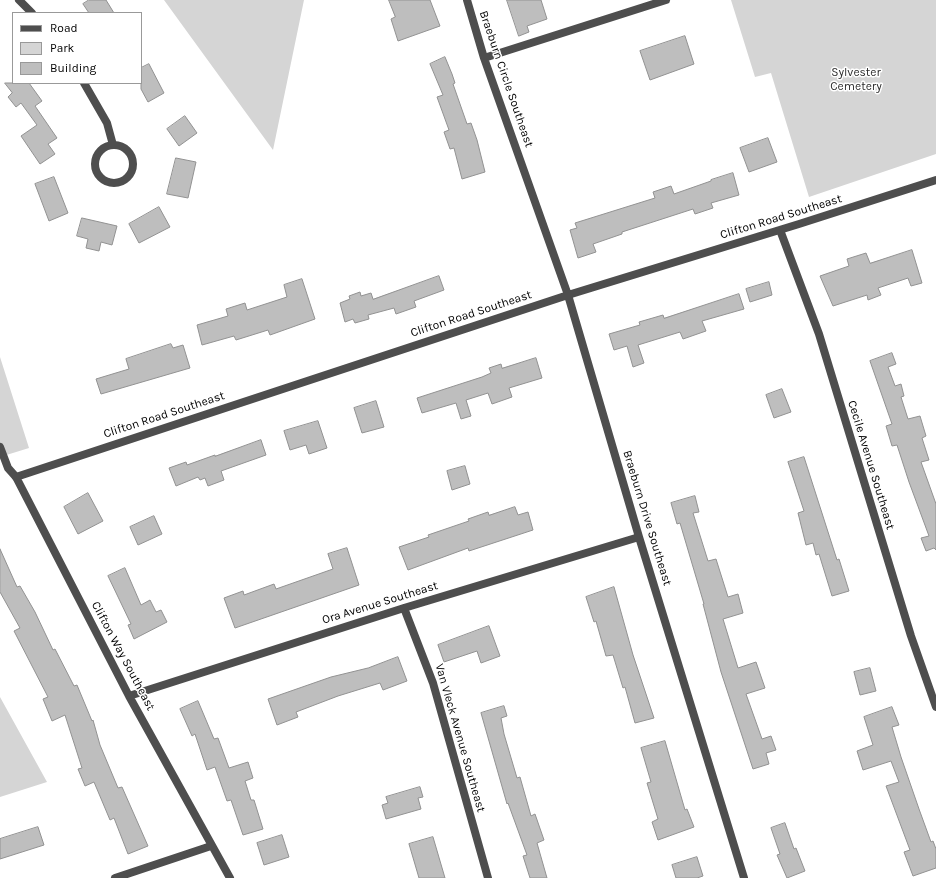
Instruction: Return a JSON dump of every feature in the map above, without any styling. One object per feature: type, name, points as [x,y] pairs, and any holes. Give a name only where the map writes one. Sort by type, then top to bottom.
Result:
[{"type":"street","points":[[19,0],[31,12]]},
{"type":"street","name":"Braeburn Circle Southeast","points":[[467,0],[484,58],[523,166]]},
{"type":"street","points":[[484,58],[666,0]]},
{"type":"street","points":[[85,84],[107,123],[113,145]]},
{"type":"street","points":[[113,145],[126,149],[132,156],[133,162],[130,175],[126,180],[116,184],[103,180],[97,173],[95,166],[95,160],[101,151],[113,145]]},
{"type":"street","name":"Braeburn Drive Southeast","points":[[523,166],[568,295],[639,537],[744,878]]},
{"type":"street","name":"Clifton Road Southeast","points":[[16,477],[568,295],[936,180]]},
{"type":"street","name":"Cecile Avenue Southeast","points":[[780,230],[818,334],[911,636],[936,708]]},
{"type":"street","name":"Clifton Way Southeast","points":[[0,447],[8,468],[16,477],[129,696],[230,878]]},
{"type":"street","name":"Ora Avenue Southeast","points":[[129,696],[404,608],[639,537]]},
{"type":"street","name":"Van Vleck Avenue Southeast","points":[[404,608],[433,683],[488,878]]},
{"type":"street","points":[[115,878],[212,846]]},
{"type":"green space","points":[[164,0],[304,0],[273,150]]},
{"type":"green space","name":"Sylvester Cemetery","points":[[731,0],[936,0],[936,154],[809,197],[771,73],[755,77]]},
{"type":"green space","points":[[0,357],[29,448],[0,457]]},
{"type":"green space","points":[[0,697],[47,782],[0,797]]},
{"type":"building","points":[[89,0],[106,0],[113,12],[88,12],[83,4]]},
{"type":"building","points":[[389,0],[430,0],[440,26],[398,41],[391,19],[395,17]]},
{"type":"building","points":[[507,0],[541,0],[547,19],[527,26],[529,32],[519,36]]},
{"type":"building","points":[[685,36],[694,64],[650,80],[640,51]]},
{"type":"building","points":[[445,57],[455,83],[453,84],[467,124],[471,123],[477,140],[485,172],[462,179],[454,148],[450,149],[444,132],[449,130],[437,97],[443,95],[430,64]]},
{"type":"building","points":[[149,64],[164,93],[148,102],[141,89],[142,68]]},
{"type":"building","points":[[5,83],[30,84],[42,101],[35,106],[57,138],[48,144],[55,154],[40,164],[21,136],[37,125],[21,103],[16,107],[8,97],[12,93]]},
{"type":"building","points":[[185,116],[197,133],[179,146],[167,129]]},
{"type":"building","points":[[768,138],[777,162],[749,172],[740,148]]},
{"type":"building","points":[[176,158],[196,162],[188,198],[167,194]]},
{"type":"building","points":[[733,173],[739,195],[711,203],[713,208],[695,214],[693,209],[622,232],[622,234],[593,244],[596,252],[578,258],[570,230],[577,228],[575,223],[655,198],[653,192],[671,186],[674,194]]},
{"type":"building","points":[[54,177],[68,213],[49,221],[35,184]]},
{"type":"building","points":[[159,207],[170,227],[139,243],[129,224]]},
{"type":"building","points":[[82,218],[117,226],[112,245],[101,242],[99,251],[86,248],[88,239],[77,236]]},
{"type":"building","points":[[912,250],[922,283],[911,286],[908,278],[878,288],[881,295],[868,300],[867,295],[833,306],[820,276],[849,266],[847,259],[866,253],[870,263]]},
{"type":"building","points":[[439,276],[444,290],[414,301],[416,307],[396,314],[394,308],[368,315],[369,319],[355,323],[353,319],[345,322],[340,303],[350,299],[349,296],[360,292],[361,296],[371,293],[373,299]]},
{"type":"building","points":[[302,279],[315,319],[270,335],[268,330],[236,340],[234,336],[202,345],[197,325],[228,316],[226,309],[245,303],[247,310],[287,297],[284,285]]},
{"type":"building","points":[[769,282],[772,295],[750,302],[746,289]]},
{"type":"building","points":[[739,294],[744,309],[702,321],[706,331],[683,339],[680,332],[638,345],[644,363],[633,367],[627,346],[614,350],[609,334],[640,325],[639,322],[663,315],[664,318]]},
{"type":"building","points":[[171,344],[173,348],[183,345],[190,368],[101,394],[96,379],[129,369],[126,359]]},
{"type":"building","points":[[892,353],[896,364],[888,367],[895,386],[901,384],[904,396],[901,397],[908,419],[920,416],[926,436],[922,438],[929,460],[921,462],[936,504],[936,550],[934,548],[926,551],[921,538],[929,536],[897,445],[892,446],[886,426],[892,424],[870,361]]},
{"type":"building","points":[[536,358],[542,378],[509,388],[512,397],[492,404],[488,393],[466,400],[471,416],[461,419],[456,403],[422,413],[417,398],[482,377],[491,373],[489,368],[501,364],[502,368]]},
{"type":"building","points":[[782,389],[791,412],[774,418],[766,395]]},
{"type":"building","points":[[376,401],[384,427],[362,433],[354,408]]},
{"type":"building","points":[[318,421],[327,448],[309,454],[306,445],[290,450],[284,431]]},
{"type":"building","points":[[261,440],[266,455],[221,471],[224,480],[208,486],[205,478],[200,480],[198,477],[176,486],[169,468],[186,462],[187,465]]},
{"type":"building","points":[[804,457],[837,560],[839,559],[849,591],[832,596],[819,554],[816,555],[813,543],[806,545],[798,513],[804,511],[788,462]]},
{"type":"building","points":[[465,466],[470,484],[452,490],[447,471]]},
{"type":"building","points":[[88,493],[103,521],[78,534],[64,507]]},
{"type":"building","points":[[695,496],[699,512],[693,513],[708,561],[716,559],[728,597],[738,594],[743,613],[723,619],[738,668],[756,662],[765,688],[746,694],[762,739],[771,736],[776,750],[766,753],[769,764],[753,769],[721,672],[704,604],[680,523],[677,524],[671,503]]},
{"type":"building","points":[[515,507],[518,515],[528,512],[533,530],[469,551],[468,548],[408,570],[399,547],[429,537],[428,535],[469,521],[468,519],[488,512],[489,515]]},
{"type":"building","points":[[154,516],[162,534],[138,545],[130,527]]},
{"type":"building","points":[[347,548],[359,585],[235,628],[224,598],[243,591],[244,595],[274,584],[276,589],[333,569],[328,554]]},
{"type":"building","points":[[0,549],[17,587],[20,586],[35,612],[53,650],[55,649],[74,686],[77,685],[92,721],[93,720],[100,745],[118,788],[122,787],[148,846],[128,854],[114,818],[110,820],[94,782],[85,786],[78,769],[82,768],[65,715],[52,721],[43,699],[48,697],[14,631],[20,628],[0,592]]},
{"type":"building","points":[[125,568],[141,605],[150,600],[156,612],[161,610],[167,622],[134,639],[128,625],[131,624],[108,576]]},
{"type":"building","points":[[614,587],[633,655],[654,718],[635,723],[625,687],[623,688],[613,655],[606,656],[596,621],[594,622],[586,597]]},
{"type":"building","points":[[489,626],[500,656],[481,663],[477,651],[444,662],[438,645]]},
{"type":"building","points":[[398,657],[407,681],[383,690],[380,683],[338,696],[296,712],[298,717],[277,725],[268,699],[331,677],[368,668]]},
{"type":"building","points":[[870,668],[876,691],[860,695],[854,672]]},
{"type":"building","points":[[198,701],[214,739],[218,738],[229,768],[248,762],[253,778],[245,781],[251,800],[254,800],[263,829],[243,835],[231,800],[227,801],[215,767],[207,770],[195,734],[192,736],[180,709]]},
{"type":"building","points":[[504,706],[507,716],[501,718],[504,734],[517,778],[520,777],[531,816],[535,814],[544,840],[537,843],[547,878],[530,878],[523,856],[527,855],[508,803],[507,804],[481,713]]},
{"type":"building","points":[[892,707],[899,725],[892,727],[901,757],[931,842],[933,841],[936,849],[936,868],[913,876],[904,852],[910,850],[886,786],[899,782],[891,761],[863,770],[857,751],[873,745],[864,717]]},
{"type":"building","points":[[665,741],[685,810],[687,809],[694,827],[658,840],[652,822],[658,819],[647,783],[651,782],[641,748]]},
{"type":"building","points":[[420,787],[423,797],[418,798],[421,809],[386,819],[382,805],[388,803],[386,797]]},
{"type":"building","points":[[785,823],[794,849],[796,848],[805,871],[787,878],[777,855],[780,854],[771,828]]},
{"type":"building","points":[[38,827],[44,845],[0,859],[0,839]]},
{"type":"building","points":[[282,835],[289,857],[264,865],[257,843]]},
{"type":"building","points":[[433,837],[445,878],[419,878],[409,844]]},
{"type":"building","points":[[697,857],[703,876],[697,878],[676,878],[672,865]]}]
